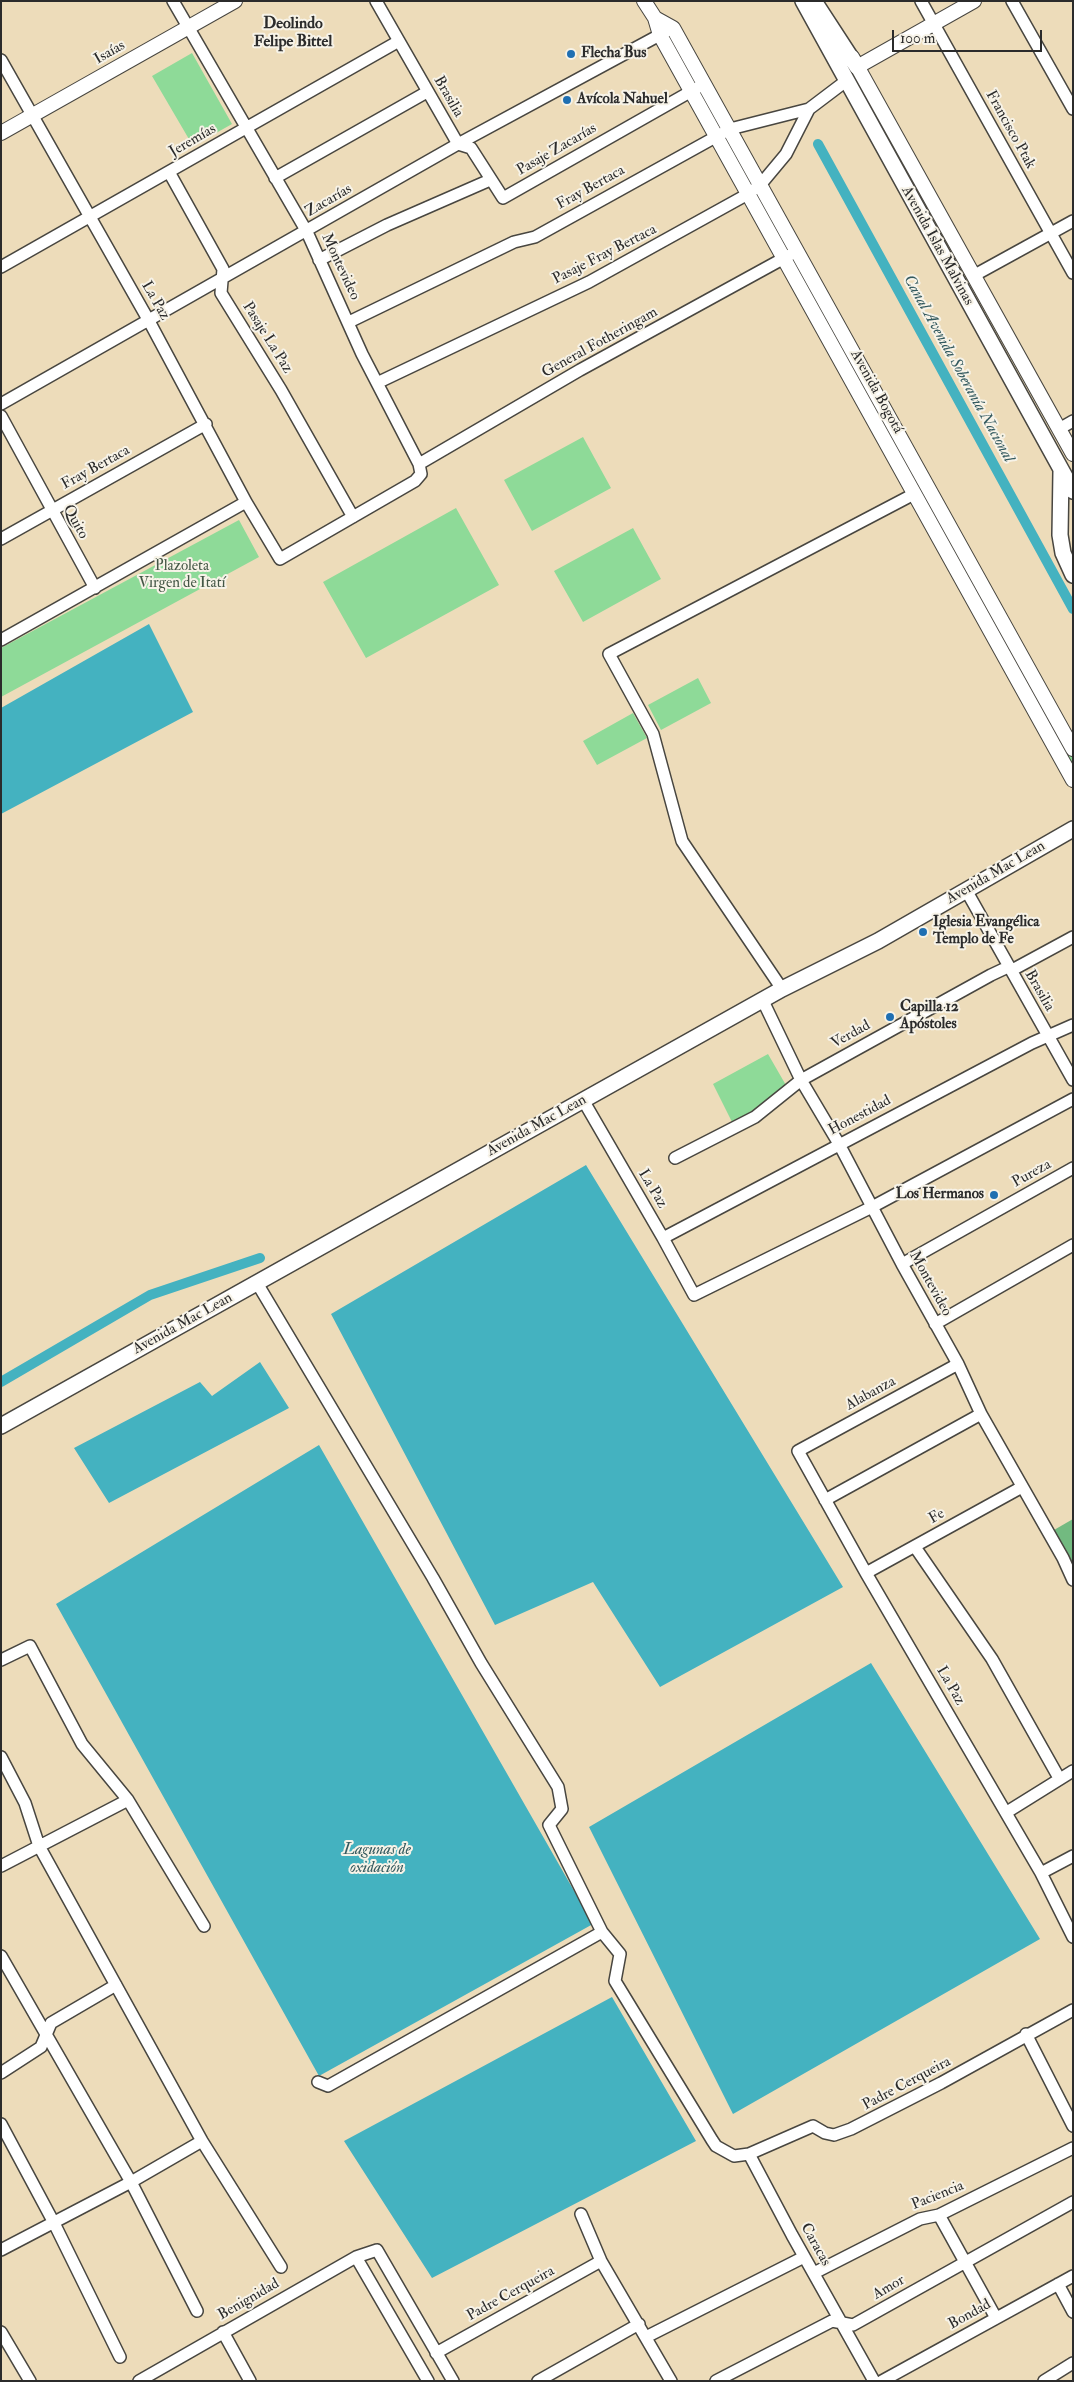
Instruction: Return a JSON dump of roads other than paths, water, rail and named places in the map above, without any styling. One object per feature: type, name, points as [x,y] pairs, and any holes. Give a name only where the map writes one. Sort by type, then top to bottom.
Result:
[{"type":"main road","name":"Avenida Islas Malvinas","points":[[803,1],[1073,491]]},
{"type":"main road","points":[[814,1],[857,67]]},
{"type":"main road","points":[[1061,469],[1060,535],[1063,553],[1073,575]]},
{"type":"main road","name":"Avenida Mac Lean","points":[[1,1426],[782,989],[878,941],[1073,828]]},
{"type":"street","name":"Montevideo","points":[[173,1],[306,232],[420,469]]},
{"type":"street","name":"Isaías","points":[[1,133],[235,1]]},
{"type":"street","name":"Brasilia","points":[[376,1],[458,144],[472,148],[502,198]]},
{"type":"street","name":"Avenida Bogotá","points":[[644,1],[655,18],[660,34],[855,389],[1073,780]]},
{"type":"street","name":"Avenida Islas Malvinas","points":[[821,1],[1073,454]]},
{"type":"street","name":"Francisco Ptak","points":[[921,1],[1073,272]]},
{"type":"street","points":[[857,67],[974,1]]},
{"type":"street","points":[[1012,1],[1073,109]]},
{"type":"street","name":"Avenida Bogotá","points":[[655,18],[673,28],[1073,749]]},
{"type":"street","name":"Zacarías","points":[[1,404],[458,144],[673,28]]},
{"type":"street","name":"Jeremías","points":[[1,267],[399,41]]},
{"type":"street","name":"La Paz","points":[[1,60],[149,321],[206,424],[246,502],[280,560]]},
{"type":"street","name":"Fray Bertaca","points":[[349,322],[514,242],[535,237],[730,129],[809,109],[846,81]]},
{"type":"street","name":"Pasaje Zacarías","points":[[502,198],[704,84]]},
{"type":"street","points":[[275,178],[427,92]]},
{"type":"street","name":"Pasaje Fray Bertaca","points":[[377,383],[589,282],[748,194],[761,184],[786,154],[809,109]]},
{"type":"street","name":"Pasaje La Paz","points":[[169,172],[223,269],[221,293],[281,390],[353,517]]},
{"type":"street","points":[[319,260],[387,226],[490,180]]},
{"type":"street","points":[[973,276],[1073,221]]},
{"type":"street","name":"General Fotheringam","points":[[280,560],[415,481],[420,469],[580,370],[798,251]]},
{"type":"street","points":[[855,389],[869,382]]},
{"type":"street","points":[[871,416],[884,408]]},
{"type":"street","name":"Quito","points":[[1,416],[95,588]]},
{"type":"street","points":[[1059,429],[1073,421]]},
{"type":"street","name":"Fray Bertaca","points":[[1,539],[206,424]]},
{"type":"street","points":[[782,989],[682,841],[653,734],[608,654],[914,494]]},
{"type":"street","points":[[1,640],[246,502]]},
{"type":"street","points":[[978,610],[990,601]]},
{"type":"street","name":"Brasilia","points":[[966,890],[1073,1080]]},
{"type":"street","name":"Verdad","points":[[674,1158],[755,1117],[801,1080],[1008,967],[1014,969],[1073,937]]},
{"type":"street","name":"Montevideo","points":[[763,1001],[801,1080],[958,1364],[981,1414],[1063,1558],[1073,1580]]},
{"type":"street","name":"Honestidad","points":[[664,1238],[838,1144],[1047,1036],[1073,1025]]},
{"type":"street","points":[[872,1207],[1073,1099]]},
{"type":"street","name":"La Paz","points":[[583,1100],[664,1238],[694,1295],[872,1207]]},
{"type":"street","name":"Pureza","points":[[902,1264],[1073,1168]]},
{"type":"street","points":[[935,1324],[1073,1245]]},
{"type":"street","points":[[257,1283],[433,1578],[481,1663],[558,1787],[562,1809],[549,1825],[602,1932],[620,1954],[615,1980],[716,2146],[734,2156],[749,2154]]},
{"type":"street","name":"Alabanza","points":[[798,1451],[958,1364]]},
{"type":"street","points":[[825,1500],[981,1414]]},
{"type":"street","name":"La Paz","points":[[798,1451],[866,1573],[1007,1812],[1041,1873],[1073,1937]]},
{"type":"street","name":"Fe","points":[[866,1573],[1022,1487]]},
{"type":"street","points":[[915,1547],[992,1659],[1059,1778]]},
{"type":"street","points":[[1,1660],[30,1646],[82,1744],[128,1800],[204,1926]]},
{"type":"street","points":[[1,1757],[25,1804],[39,1846],[202,2141],[281,2267]]},
{"type":"street","points":[[1007,1812],[1059,1778],[1073,1772]]},
{"type":"street","points":[[1,1866],[128,1800]]},
{"type":"street","points":[[1041,1873],[1073,1856]]},
{"type":"street","points":[[318,2082],[328,2086],[602,1932]]},
{"type":"street","points":[[1,1956],[131,2182],[197,2311]]},
{"type":"street","points":[[1,2073],[41,2047],[51,2023],[116,1985]]},
{"type":"street","name":"Padre Cerqueira","points":[[749,2154],[813,2126],[825,2133],[834,2135],[851,2129],[949,2079],[1026,2034],[1073,2010]]},
{"type":"street","points":[[1026,2034],[1072,2125]]},
{"type":"street","points":[[1,2124],[54,2223],[120,2357]]},
{"type":"street","points":[[1,2250],[45,2225],[54,2223],[131,2182],[202,2141]]},
{"type":"street","name":"Paciencia","points":[[814,2273],[920,2219],[939,2215],[1073,2148]]},
{"type":"street","name":"Caracas","points":[[749,2154],[804,2257],[874,2381]]},
{"type":"street","name":"Amor","points":[[716,2381],[832,2321],[853,2325],[1073,2202]]},
{"type":"street","points":[[580,2214],[601,2261],[671,2381]]},
{"type":"street","points":[[939,2215],[996,2318]]},
{"type":"street","name":"Benignidad","points":[[139,2381],[356,2257],[377,2250],[436,2353]]},
{"type":"street","points":[[356,2257],[428,2381]]},
{"type":"street","points":[[646,2337],[804,2257]]},
{"type":"street","name":"Padre Cerqueira","points":[[436,2353],[601,2261]]},
{"type":"street","name":"Bondad","points":[[882,2381],[1073,2276]]},
{"type":"street","points":[[1058,2284],[1073,2312]]},
{"type":"street","points":[[538,2381],[639,2324]]},
{"type":"street","points":[[1,2332],[30,2381]]},
{"type":"street","points":[[223,2332],[250,2381]]},
{"type":"street","points":[[436,2353],[450,2380]]},
{"type":"street","points":[[1044,2381],[1073,2363]]},
{"type":"water","points":[[149,624],[193,712],[1,814],[1,708]]},
{"type":"water","points":[[586,1165],[843,1587],[660,1687],[593,1582],[495,1625],[331,1314]]},
{"type":"water","points":[[260,1362],[289,1408],[109,1503],[74,1448],[200,1382],[212,1396]]},
{"type":"water","name":"Lagunas de oxidación","points":[[319,1445],[593,1924],[319,2076],[56,1604]]},
{"type":"water","points":[[871,1663],[1040,1939],[733,2114],[589,1827]]},
{"type":"water","points":[[612,1997],[696,2141],[432,2278],[344,2141]]},
{"type":"waterway","name":"Canal Avenida Soberanía Nacional","points":[[818,144],[1073,609]]},
{"type":"waterway","points":[[1,1382],[150,1295],[260,1258]]},
{"type":"place","name":"Flecha Bus","points":[[571,54]]},
{"type":"place","name":"Avícola Nahuel","points":[[567,100]]},
{"type":"place","name":"Iglesia Evangélica Templo de Fe","points":[[923,932]]},
{"type":"place","name":"Capilla 12 Apóstoles","points":[[890,1017]]},
{"type":"place","name":"Los Hermanos","points":[[994,1195]]},
{"type":"district","name":"Deolindo Felipe Bittel","points":[[293,34]]},
{"type":"park label","name":"Plazoleta Virgen de Itatí","points":[[182,576]]}]
